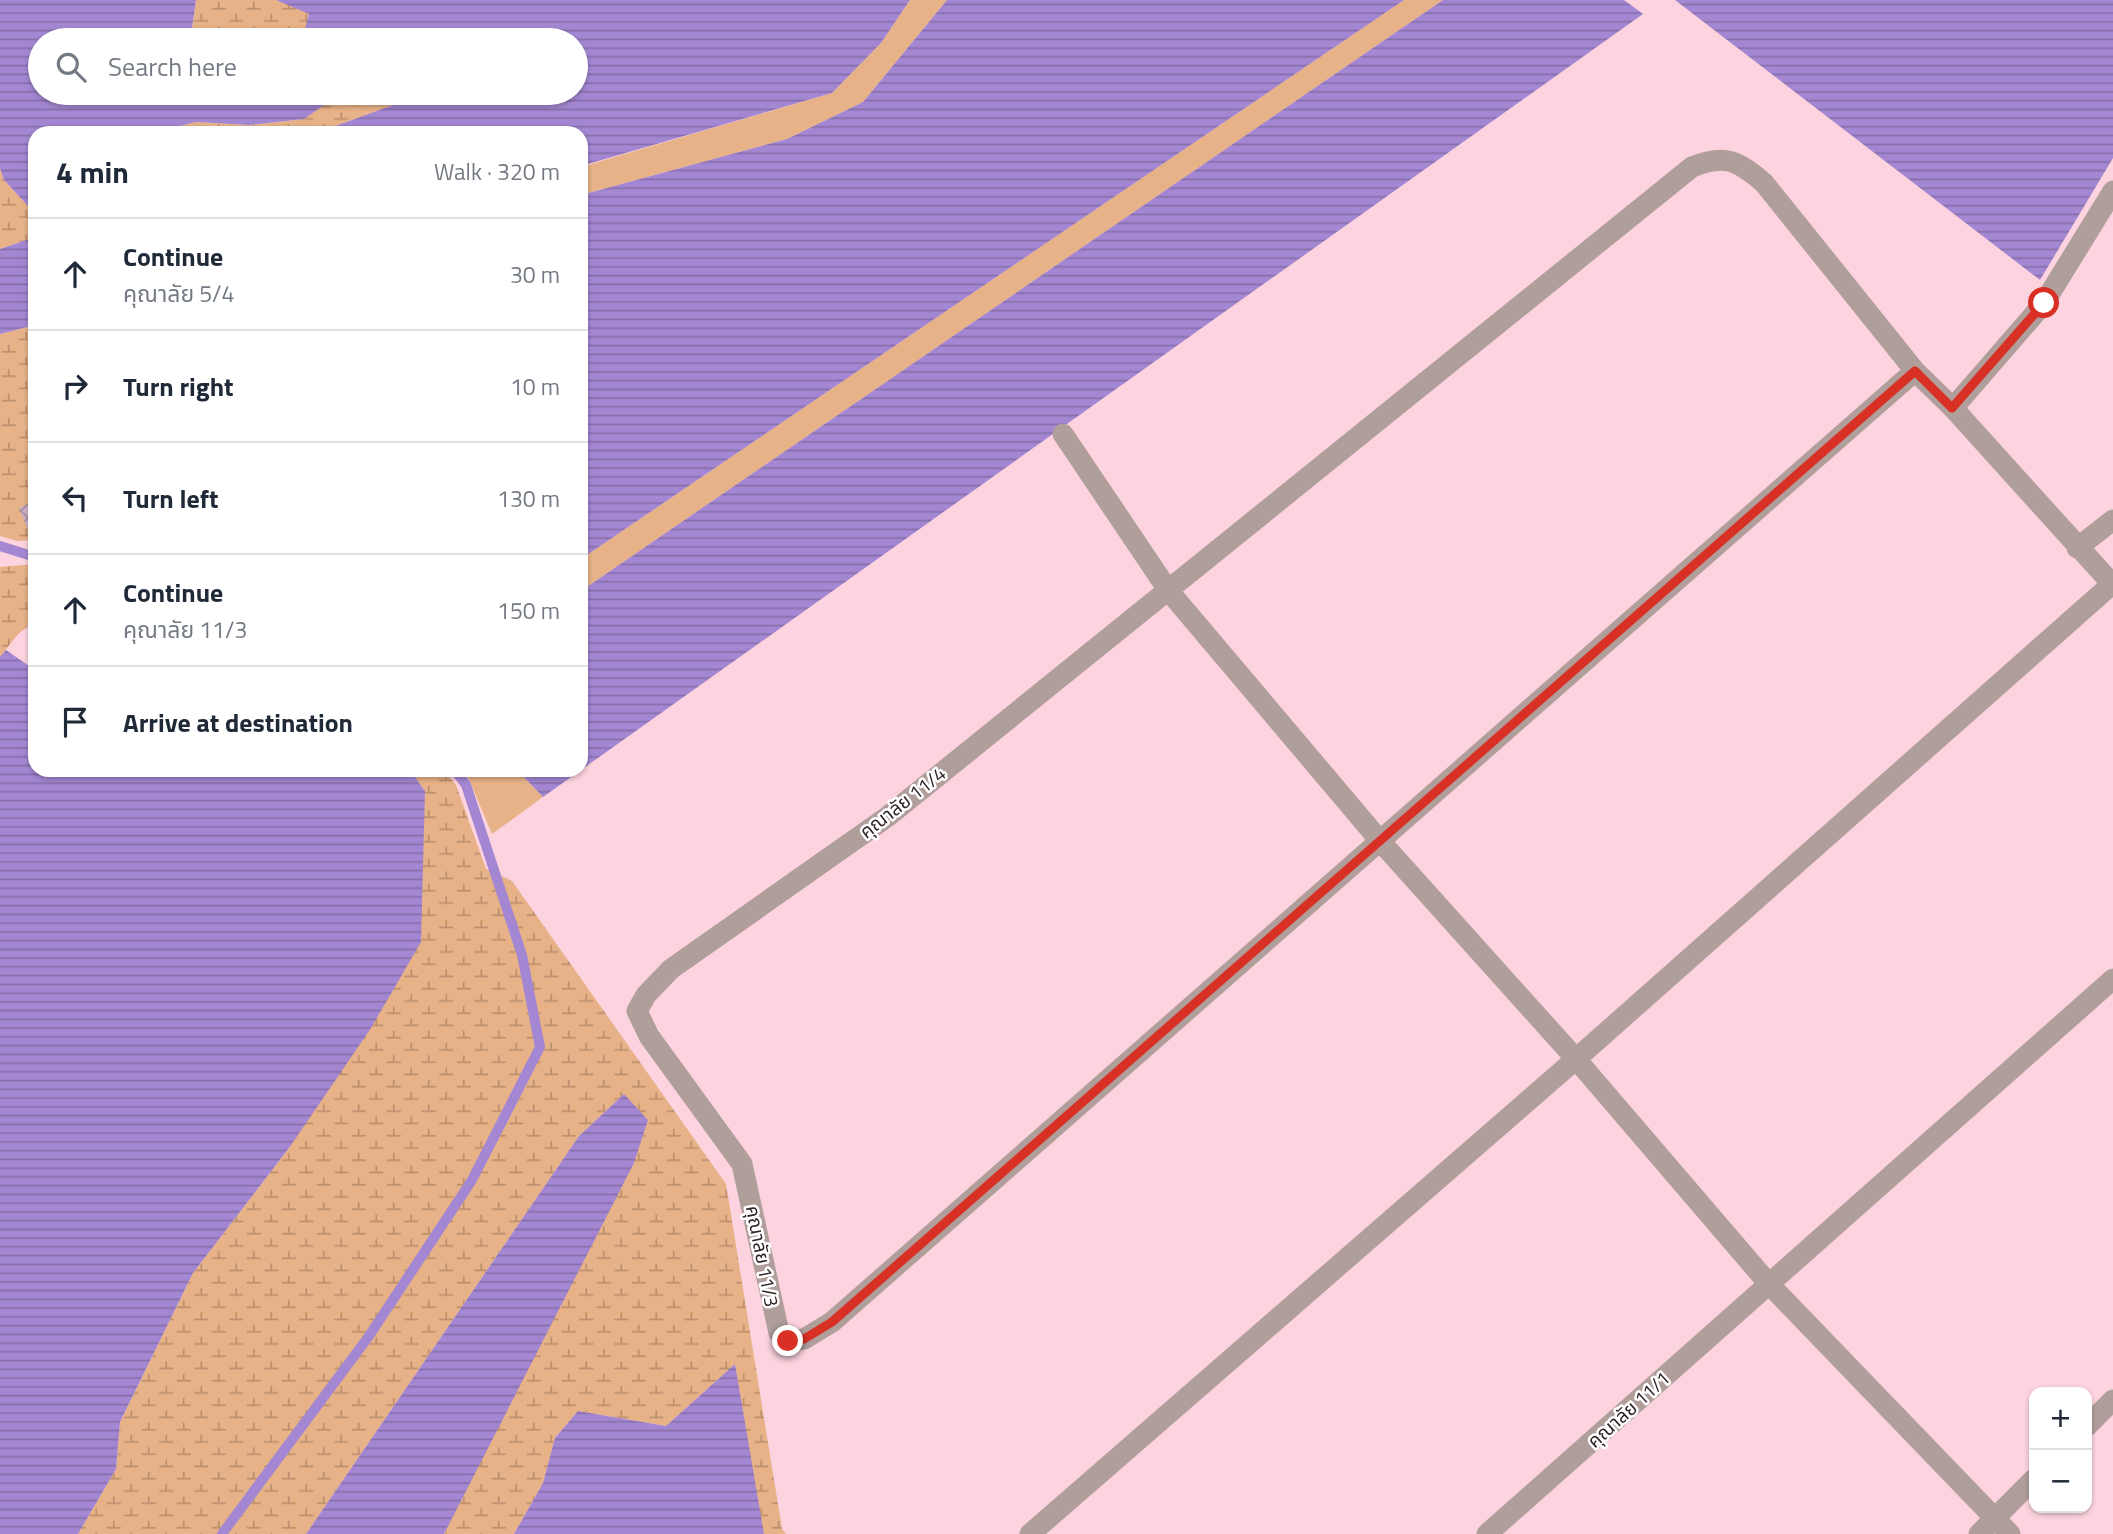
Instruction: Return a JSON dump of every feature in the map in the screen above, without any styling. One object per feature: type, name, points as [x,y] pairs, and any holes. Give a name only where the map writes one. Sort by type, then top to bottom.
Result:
[{"type":"street","name":"คุณาลัย 11/4","points":[[637,1011],[646,995],[671,969],[887,817],[1692,167],[1711,159],[1727,160],[1745,167],[1764,183],[1915,371],[2113,585]]},
{"type":"street","points":[[1952,408],[2044,303],[2113,191]]},
{"type":"street","name":"คุณาลัย 11/3","points":[[637,1011],[649,1036],[742,1164],[779,1333],[788,1341],[804,1339],[832,1322],[1915,371]]},
{"type":"street","points":[[1063,434],[1167,590],[1381,842],[1576,1059],[1768,1283],[2010,1534]]},
{"type":"street","points":[[2077,548],[2113,520]]},
{"type":"street","points":[[1030,1534],[1576,1059],[2113,585]]},
{"type":"street","name":"คุณาลัย 11/1","points":[[1487,1534],[2113,979]]},
{"type":"street","points":[[2092,1421],[2113,1400]]},
{"type":"street","points":[[1979,1534],[2029,1484]]},
{"type":"green space","points":[[196,0],[276,0],[309,13],[307,28],[192,28]]},
{"type":"green space","points":[[910,0],[947,0],[863,102],[787,139],[588,193],[588,165],[832,93],[881,43]]},
{"type":"green space","points":[[1404,0],[1443,0],[588,586],[588,554]]},
{"type":"green space","points":[[324,105],[342,105],[369,114],[336,126],[179,126],[196,122],[249,125],[304,119]]},
{"type":"green space","points":[[342,105],[393,105],[369,114]]},
{"type":"green space","points":[[0,168],[4,180],[28,206],[28,239],[0,249]]},
{"type":"green space","points":[[28,327],[28,540],[18,541],[0,536],[0,334]]},
{"type":"green space","points":[[28,565],[28,626],[18,634],[0,657],[0,567]]},
{"type":"green space","points":[[415,777],[450,777],[456,785],[486,869],[512,881],[726,1184],[782,1529],[786,1534],[764,1534],[762,1531],[735,1364],[666,1426],[578,1411],[555,1438],[543,1483],[514,1534],[444,1534],[624,1094],[579,1136],[306,1534],[78,1534],[116,1469],[120,1422],[193,1273],[289,1148],[425,791]]},
{"type":"green space","points":[[468,777],[524,777],[543,797],[492,834]]},
{"type":"shaded area","points":[[0,0],[196,0],[192,28],[28,28],[28,105],[324,105],[304,119],[249,125],[196,122],[179,126],[28,126],[28,206],[4,180],[0,168]]},
{"type":"shaded area","points":[[276,0],[910,0],[881,43],[832,93],[588,164],[588,126],[335,126],[393,105],[588,105],[588,28],[305,28],[309,14]]},
{"type":"shaded area","points":[[947,0],[1404,0],[588,554],[588,193],[787,139],[863,102]]},
{"type":"shaded area","points":[[1443,0],[1624,0],[1643,14],[588,765],[588,586]]},
{"type":"shaded area","points":[[1675,0],[2113,0],[2113,158],[2040,280]]},
{"type":"shaded area","points":[[28,239],[28,327],[0,334],[0,249]]},
{"type":"shaded area","points":[[6,650],[28,665],[28,777],[415,777],[425,791],[421,942],[371,1028],[289,1148],[193,1273],[120,1422],[116,1469],[78,1534],[0,1534],[0,657]]},
{"type":"shaded area","points":[[524,777],[571,777],[543,797]]},
{"type":"shaded area","points":[[624,1094],[648,1120],[634,1163],[444,1534],[306,1534],[579,1136]]},
{"type":"shaded area","points":[[735,1364],[764,1534],[514,1534],[543,1483],[555,1438],[578,1411],[666,1426]]},
{"type":"building","points":[[28,504],[28,530],[19,508]]},
{"type":"waterway","points":[[0,546],[28,555]]},
{"type":"waterway","points":[[222,1534],[369,1336],[472,1180],[540,1047],[522,955],[466,785],[460,777]]},
{"type":"route","points":[[788,1341],[804,1339],[832,1322],[1915,371],[1952,408],[2044,303]]}]
